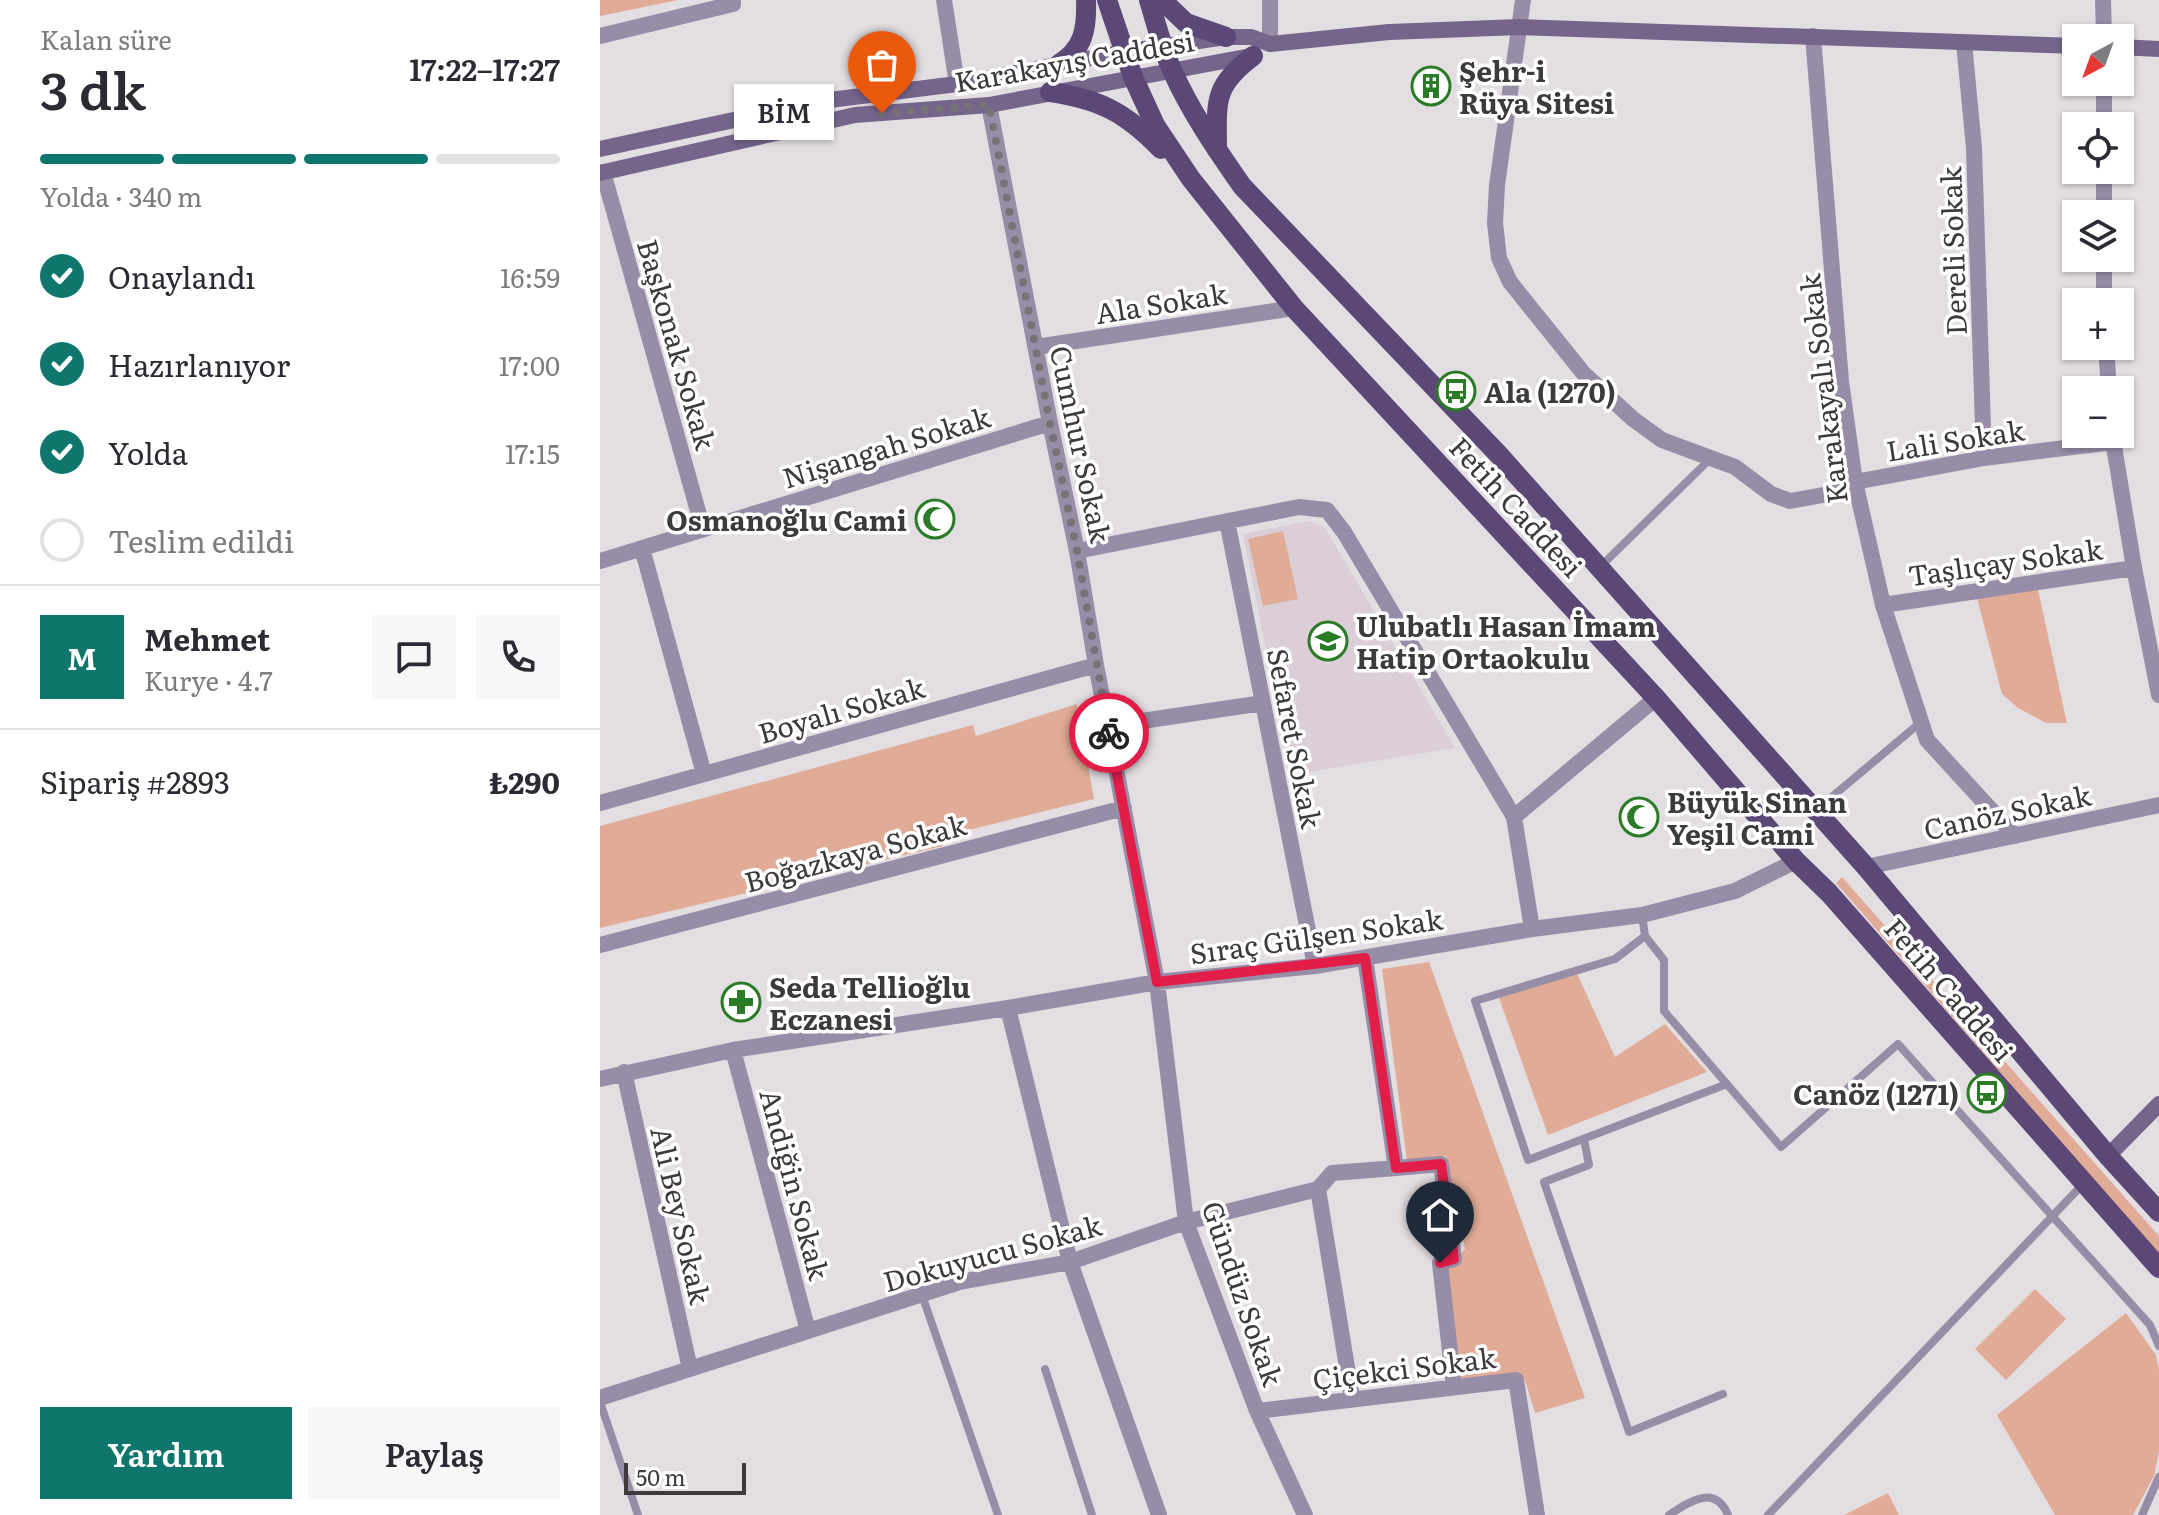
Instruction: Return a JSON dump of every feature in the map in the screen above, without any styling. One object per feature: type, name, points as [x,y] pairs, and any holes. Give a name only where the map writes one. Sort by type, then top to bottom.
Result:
[{"type":"main road","points":[[1059,64],[1070,58],[1080,45],[1086,22],[1086,0]]},
{"type":"main road","name":"Fetih Caddesi","points":[[1107,0],[1133,77],[1155,125],[1191,179],[1294,308],[1361,384],[1450,473],[1656,698],[1796,861],[1829,893],[2159,1268]]},
{"type":"main road","name":"Fetih Caddesi","points":[[1149,0],[1172,71],[1217,150],[1242,186],[1500,456],[1866,867],[2108,1156],[2159,1212]]},
{"type":"main road","points":[[1162,0],[1186,23],[1226,37]]},
{"type":"main road","name":"Karakayış Caddesi","points":[[602,173],[855,115],[989,105],[1172,71],[1262,50],[1389,32],[1519,27],[2062,46]]},
{"type":"main road","name":"Karakayış Caddesi","points":[[600,149],[822,101],[957,84],[1163,46],[1226,37],[1251,37],[1262,50]]},
{"type":"main road","points":[[2134,48],[2159,49]]},
{"type":"main road","points":[[1217,150],[1217,110],[1222,87],[1230,74],[1262,50]]},
{"type":"main road","points":[[1050,92],[1105,104],[1147,135],[1191,179]]},
{"type":"main road","points":[[2108,1156],[2159,1104]]},
{"type":"street","points":[[600,36],[733,4],[733,0]]},
{"type":"street","points":[[944,0],[957,84]]},
{"type":"street","points":[[1262,50],[1270,0]]},
{"type":"street","name":"Lali Sokak","points":[[1523,0],[1497,185],[1495,223],[1499,258],[1510,282],[1606,397],[1662,440],[1735,467],[1771,494],[1790,501],[1984,458],[2062,446]]},
{"type":"street","points":[[2103,0],[2104,24]]},
{"type":"street","name":"Karakayalı Sokak","points":[[1813,36],[1841,381],[1855,485],[1883,605],[1927,740],[2015,836]]},
{"type":"street","name":"Dereli Sokak","points":[[1964,43],[1974,148],[1984,458]]},
{"type":"street","name":"Cumhur Sokak","points":[[989,105],[1077,551],[1157,982]]},
{"type":"street","name":"Başkonak Sokak","points":[[602,173],[703,529]]},
{"type":"street","name":"Ala Sokak","points":[[1036,347],[1294,308]]},
{"type":"street","name":"Nişangah Sokak","points":[[600,561],[1050,423]]},
{"type":"street","points":[[2114,448],[2159,695]]},
{"type":"street","points":[[1077,551],[1299,507],[1327,510],[1344,532],[1514,817],[1532,929]]},
{"type":"street","name":"Sefaret Sokak","points":[[1227,521],[1315,966]]},
{"type":"street","points":[[642,548],[704,774]]},
{"type":"street","name":"Taşlıçay Sokak","points":[[1883,605],[2134,568]]},
{"type":"street","name":"Boyalı Sokak","points":[[600,803],[1096,665]]},
{"type":"street","points":[[1514,817],[1656,698]]},
{"type":"street","points":[[1108,726],[1263,703]]},
{"type":"street","name":"Canöz Sokak","points":[[1866,867],[2159,805]]},
{"type":"street","name":"Boğazkaya Sokak","points":[[600,945],[1124,808]]},
{"type":"street","name":"Sıraç Gülşen Sokak","points":[[600,1079],[733,1050],[1157,982],[1315,966],[1532,929],[1642,915],[1735,891],[1796,861]]},
{"type":"street","points":[[1365,958],[1396,1168]]},
{"type":"street","name":"Gündüz Sokak","points":[[1157,982],[1186,1222],[1257,1411],[1305,1515]]},
{"type":"street","points":[[1008,1008],[1070,1262],[1159,1515]]},
{"type":"street","name":"Andiğin Sokak","points":[[733,1050],[808,1331]]},
{"type":"street","name":"Ali Bey Sokak","points":[[624,1072],[690,1369]]},
{"type":"street","name":"Dokuyucu Sokak","points":[[600,1400],[960,1282],[1070,1262],[1186,1222],[1318,1189],[1332,1173],[1441,1164],[1454,1259],[1440,1263],[1454,1387]]},
{"type":"street","points":[[1318,1189],[1352,1398]]},
{"type":"street","name":"Çiçekci Sokak","points":[[1257,1411],[1516,1380],[1537,1515]]},
{"type":"lane","points":[[1598,568],[1711,458]]},
{"type":"lane","points":[[1815,811],[1921,721]]},
{"type":"lane","points":[[1642,915],[1645,936],[1664,960],[1664,1011],[1781,1147],[1898,1044],[2150,1325],[2159,1346]]},
{"type":"lane","points":[[1645,936],[1615,959],[1475,1001],[1528,1160],[1727,1084]]},
{"type":"lane","points":[[1584,1139],[1589,1165],[1544,1182],[1629,1432],[1723,1394]]},
{"type":"lane","points":[[1768,1515],[2084,1184]]},
{"type":"lane","points":[[922,1295],[998,1515]]},
{"type":"lane","points":[[1045,1369],[1092,1515]]},
{"type":"lane","points":[[600,1400],[638,1515]]},
{"type":"lane","points":[[2142,1515],[2159,1477]]},
{"type":"lane","points":[[1669,1515],[1704,1497],[1712,1497],[1724,1505],[1728,1515]]},
{"type":"shaded area","points":[[600,0],[678,0],[600,16]]},
{"type":"shaded area","name":"Ulubatlı Hasan İmam Hatip Ortaokulu","points":[[1309,521],[1325,528],[1455,748],[1291,775],[1243,534]]},
{"type":"shaded area","points":[[1283,531],[1298,599],[1263,606],[1248,539]]},
{"type":"shaded area","points":[[2037,585],[2067,723],[2046,723],[2018,708],[2002,694],[1977,598]]},
{"type":"shaded area","points":[[1077,704],[1094,799],[945,836],[943,846],[600,928],[600,826],[973,725],[976,736]]},
{"type":"shaded area","points":[[1842,877],[2159,1236],[2159,1255],[1836,883]]},
{"type":"shaded area","points":[[1429,962],[1585,1398],[1535,1413],[1525,1380],[1462,1384],[1445,1271],[1465,1249],[1446,1156],[1407,1162],[1382,969]]},
{"type":"shaded area","points":[[1576,971],[1615,1057],[1665,1024],[1707,1072],[1548,1135],[1499,998]]},
{"type":"shaded area","points":[[2035,1289],[2066,1319],[2006,1380],[1975,1349]]},
{"type":"shaded area","points":[[2126,1313],[2156,1355],[2159,1370],[2159,1451],[2154,1476],[2133,1515],[2055,1515],[1997,1415]]},
{"type":"shaded area","points":[[1888,1493],[1899,1515],[1844,1515]]},
{"type":"way so far","points":[[882,113],[989,105],[1077,551],[1109,733]]},
{"type":"place","name":"Şehr-i Rüya Sitesi","points":[[1431,86]]},
{"type":"place","name":"BİM","points":[[882,113]]},
{"type":"place","name":"Ala (1270)","points":[[1456,391]]},
{"type":"place","name":"Osmanoğlu Cami","points":[[935,519]]},
{"type":"place","name":"Ulubatlı Hasan İmam Hatip Ortaokulu","points":[[1328,641]]},
{"type":"place","name":"Büyük Sinan Yeşil Cami","points":[[1639,817]]},
{"type":"place","name":"Seda Tellioğlu Eczanesi","points":[[741,1002]]},
{"type":"place","name":"Canöz (1271)","points":[[1987,1093]]},
{"type":"route","points":[[1109,733],[1157,982],[1365,958],[1396,1168],[1441,1164],[1454,1259],[1440,1263]]}]
